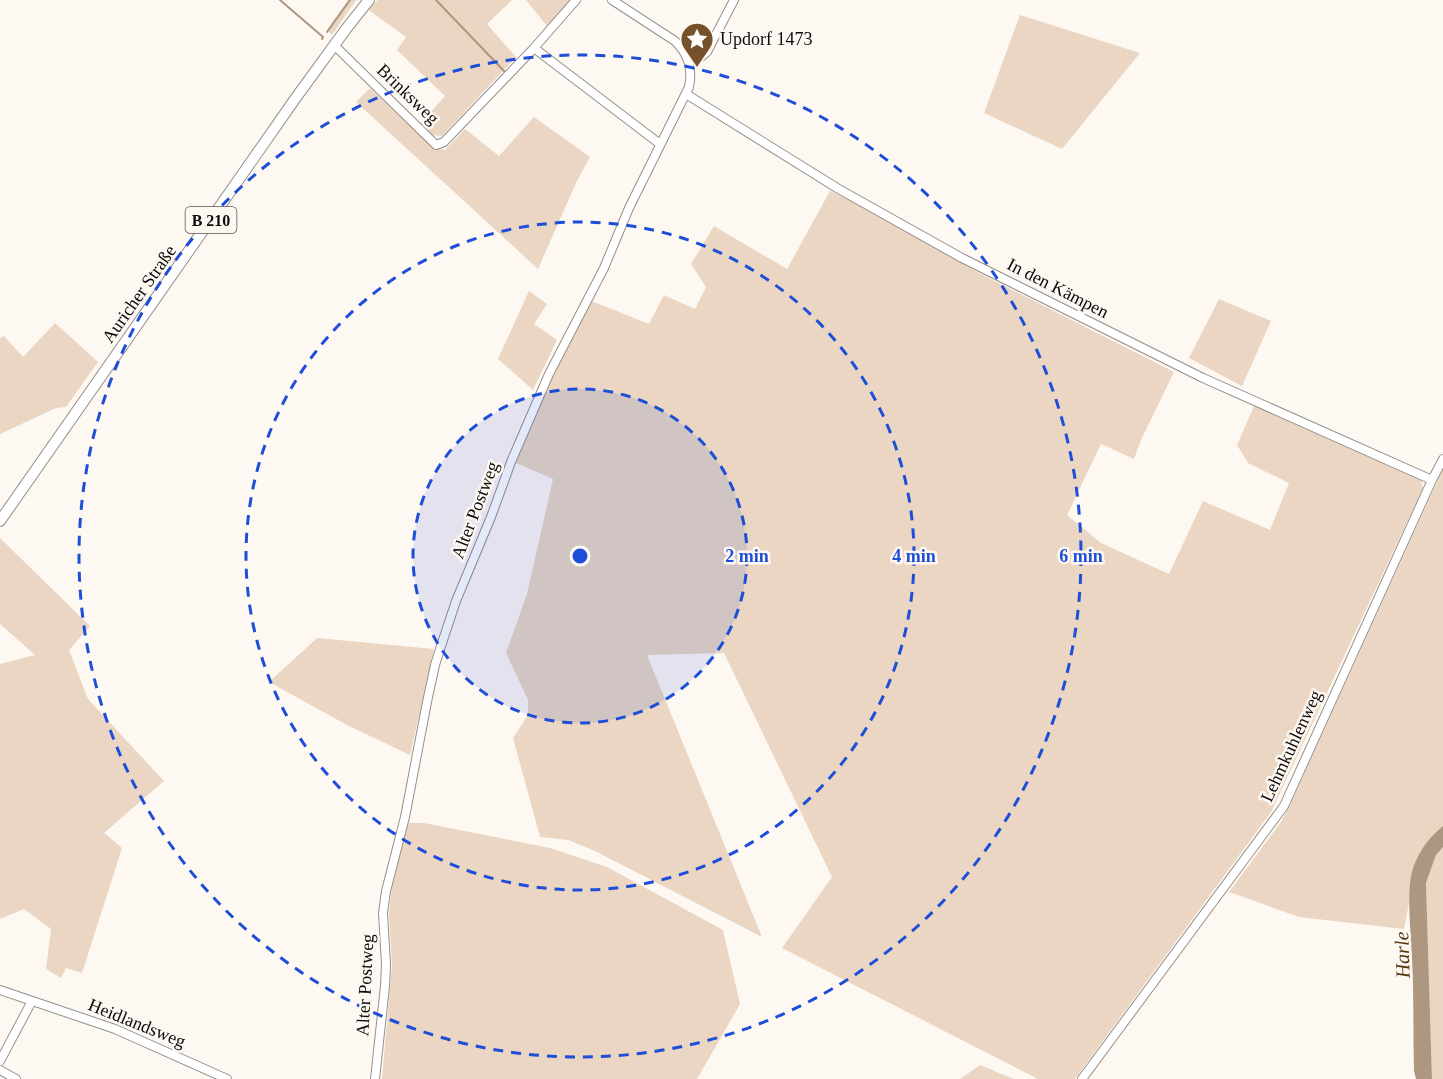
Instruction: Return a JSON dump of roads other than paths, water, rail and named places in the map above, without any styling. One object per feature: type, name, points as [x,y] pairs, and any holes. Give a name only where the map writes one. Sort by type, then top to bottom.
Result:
[{"type":"main road","name":"Auricher Straße","points":[[0,521],[334,45],[369,0]]},
{"type":"street","name":"Brinksweg","points":[[334,45],[436,145],[444,142],[534,48],[576,0]]},
{"type":"street","points":[[612,0],[675,41],[689,60],[702,57],[707,52],[734,0]]},
{"type":"street","points":[[534,48],[660,144]]},
{"type":"street","name":"Alter Postweg","points":[[375,1079],[385,986],[383,912],[386,891],[405,817],[429,693],[441,646],[511,462],[549,374],[604,268],[629,208],[686,94],[690,80],[689,60]]},
{"type":"street","name":"In den Kämpen","points":[[686,94],[837,188],[962,258],[1203,378],[1432,480]]},
{"type":"street","name":"Lehmkuhlenweg","points":[[1082,1079],[1284,806],[1443,459]]},
{"type":"street","name":"Heidlandsweg","points":[[0,990],[115,1029],[227,1079]]},
{"type":"street","points":[[0,1060],[32,1001]]},
{"type":"street","points":[[0,1070],[16,1079]]},
{"type":"waterway","points":[[280,0],[323,37],[322,39]]},
{"type":"waterway","points":[[327,32],[350,0]]},
{"type":"waterway","points":[[436,0],[505,72]]},
{"type":"place","name":"Updorf 1473","points":[[697,68]]},
{"type":"water label","name":"Harle","points":[[1402,955]]}]
